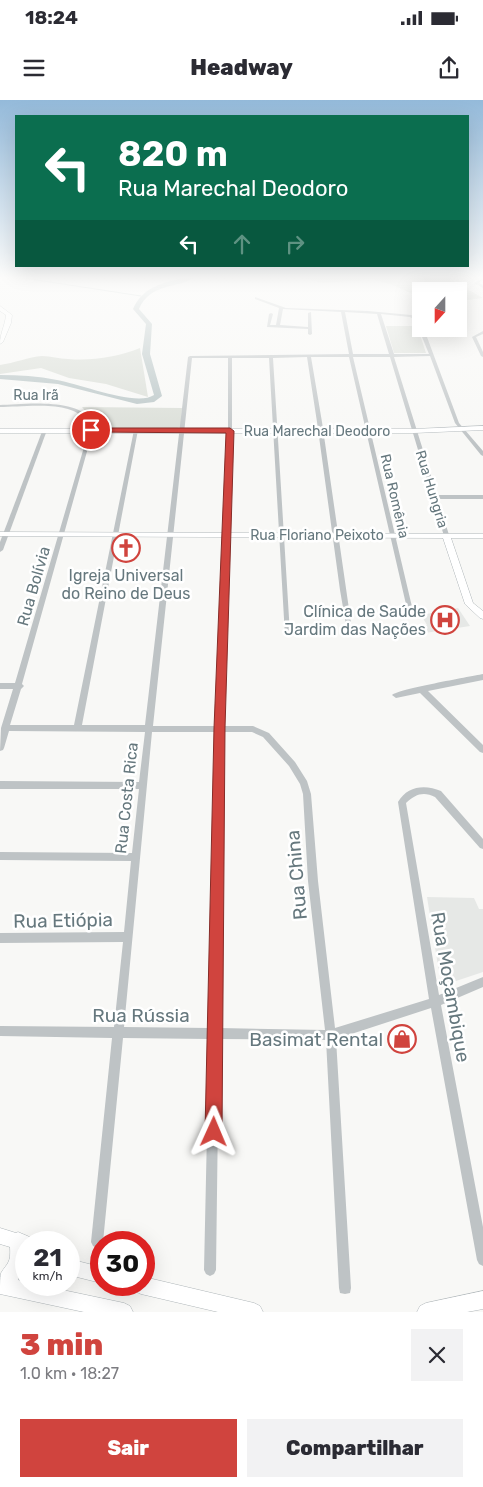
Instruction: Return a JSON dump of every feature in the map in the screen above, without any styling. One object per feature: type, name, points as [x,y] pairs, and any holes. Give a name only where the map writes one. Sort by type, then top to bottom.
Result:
[{"type":"street","name":"Rua Romênia","points":[[347,334],[410,611]]},
{"type":"street","name":"Rua Hungria","points":[[385,334],[434,497],[469,604],[483,616]]},
{"type":"street","points":[[480,334],[474,337],[483,356]]},
{"type":"street","points":[[424,338],[457,423],[483,454]]},
{"type":"street","points":[[210,1270],[216,1033],[219,728],[230,431],[230,356],[430,355]]},
{"type":"street","name":"Rua Costa Rica","points":[[98,1231],[119,1034],[127,937],[190,358],[193,356],[230,356]]},
{"type":"street","points":[[271,356],[287,634]]},
{"type":"street","points":[[309,356],[322,431],[334,534],[348,623]]},
{"type":"street","name":"Rua Irã","points":[[0,406],[68,406],[75,409],[88,421],[91,430]]},
{"type":"street","name":"Rua Marechal Deodoro","points":[[0,430],[462,431],[483,428]]},
{"type":"street","points":[[0,550],[3,534],[45,430]]},
{"type":"street","name":"Rua Bolívia","points":[[0,748],[20,686],[91,430]]},
{"type":"street","points":[[77,729],[85,681],[117,535],[136,430]]},
{"type":"street","points":[[434,497],[483,497]]},
{"type":"street","name":"Rua Floriano Peixoto","points":[[3,534],[483,536]]},
{"type":"street","points":[[396,695],[483,677]]},
{"type":"street","points":[[0,686],[20,686]]},
{"type":"street","points":[[421,689],[483,750]]},
{"type":"street","name":"Rua China","points":[[5,728],[253,729],[266,736],[292,764],[304,782],[331,1035],[345,1288]]},
{"type":"street","points":[[0,785],[144,786]]},
{"type":"street","name":"Rua Moçambique","points":[[483,845],[438,794],[432,790],[421,789],[404,799],[401,805],[483,1260]]},
{"type":"street","points":[[0,856],[136,857]]},
{"type":"street","name":"Rua Etiópia","points":[[0,938],[127,937]]},
{"type":"street","name":"Rua Rússia","points":[[0,1031],[119,1034],[331,1035],[435,1002],[483,982]]},
{"type":"street","points":[[0,1236],[15,1240]]},
{"type":"street","points":[[1,1285],[11,1278],[15,1270]]},
{"type":"street","points":[[1,1285],[124,1312]]},
{"type":"street","points":[[155,1288],[254,1312]]},
{"type":"street","points":[[426,1312],[483,1300]]},
{"type":"shaded area","points":[[388,334],[412,334],[412,338],[421,338],[426,353],[394,353]]},
{"type":"shaded area","points":[[140,348],[148,397],[106,384],[69,378],[41,368],[0,374],[0,365],[37,357],[96,359],[123,354]]},
{"type":"shaded area","points":[[82,407],[182,408],[181,427],[100,428]]},
{"type":"shaded area","name":"Clínica de Saúde Jardim das Nações","points":[[458,608],[470,626],[425,633],[421,627],[427,625],[421,615]]},
{"type":"shaded area","points":[[427,897],[474,898],[479,909],[483,909],[483,972],[450,983],[443,980],[439,972]]},
{"type":"waterway","points":[[0,377],[58,382],[114,398],[129,401],[148,401],[158,396],[146,354],[148,334]]},
{"type":"place","name":"Igreja Universal do Reino de Deus","points":[[126,548]]},
{"type":"place","name":"Clínica de Saúde Jardim das Nações","points":[[445,620]]},
{"type":"place","name":"Basimat Rental","points":[[402,1039]]},
{"type":"route","points":[[91,430],[230,431],[219,728],[214,1132]]}]
